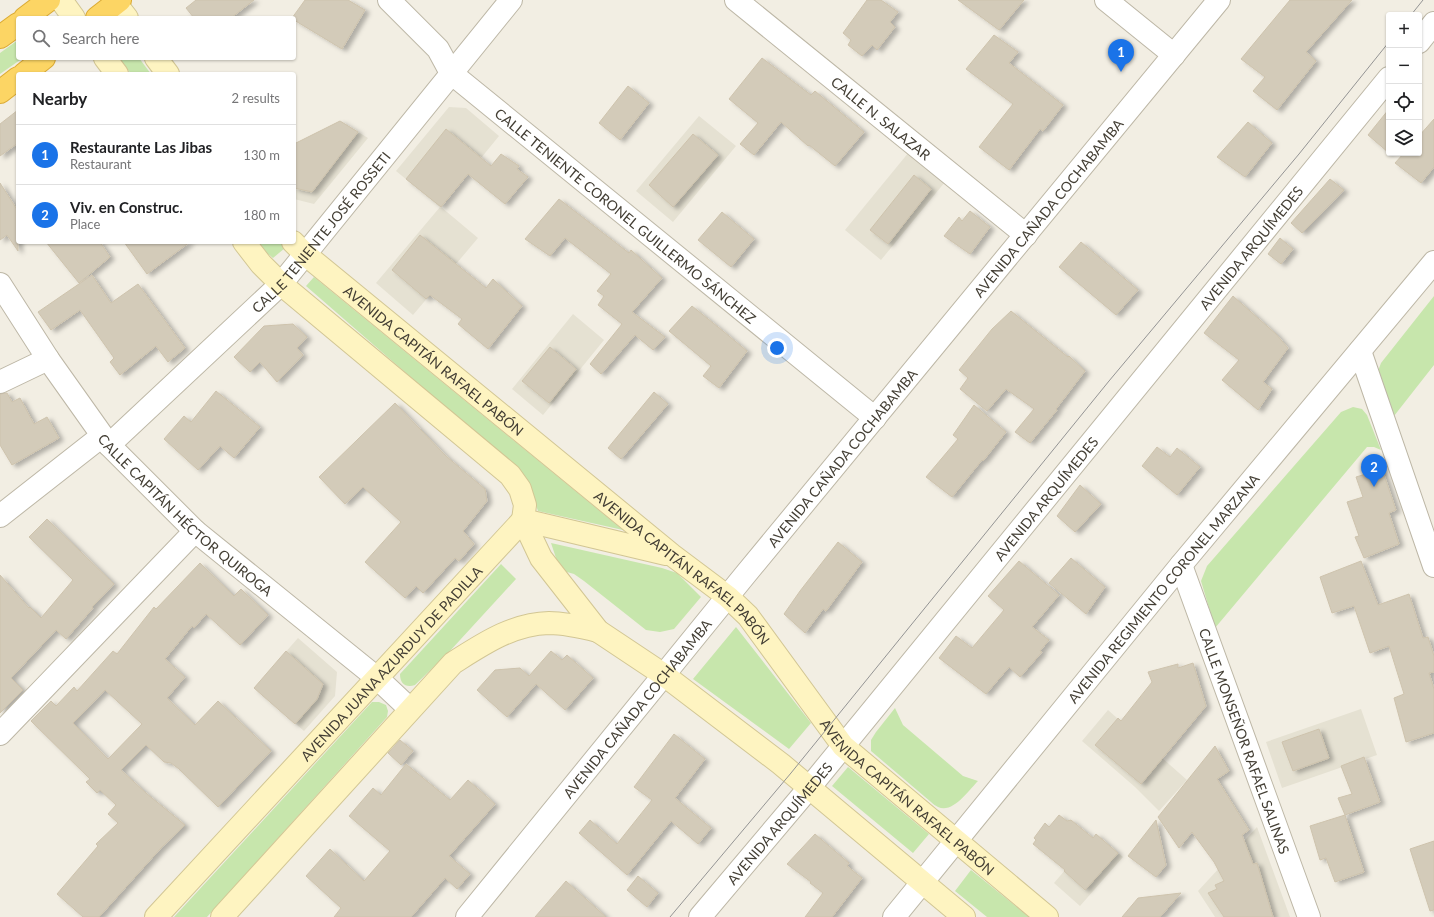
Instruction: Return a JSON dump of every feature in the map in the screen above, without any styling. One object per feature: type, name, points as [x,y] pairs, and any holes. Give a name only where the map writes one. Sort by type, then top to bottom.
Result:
[{"type":"highway","points":[[28,16],[49,0]]},
{"type":"highway","points":[[100,16],[119,5]]},
{"type":"highway","points":[[0,37],[16,25]]},
{"type":"highway","points":[[26,72],[42,60]]},
{"type":"highway","points":[[0,92],[16,80]]},
{"type":"main road","points":[[61,0],[73,16]]},
{"type":"main road","points":[[106,60],[116,72]]},
{"type":"main road","points":[[158,60],[166,72]]},
{"type":"main road","points":[[246,244],[261,264],[281,284],[510,475],[520,489],[525,505],[523,520],[541,558],[598,631],[664,675],[781,764],[964,917]]},
{"type":"main road","name":"AVENIDA CAPITÁN RAFAEL PABÓN","points":[[300,249],[672,555],[728,597],[748,616],[843,746],[1047,917]]},
{"type":"main road","points":[[523,520],[672,555]]},
{"type":"main road","name":"AVENIDA JUANA AZURDUY DE PADILLA","points":[[156,917],[523,520]]},
{"type":"main road","points":[[222,917],[453,662],[491,639],[517,628],[549,623],[598,631]]},
{"type":"street","name":"CALLE TENIENTE CORONEL GUILLERMO SÁNCHEZ","points":[[389,0],[438,48],[451,73],[875,418]]},
{"type":"street","name":"CALLE TENIENTE JOSÉ ROSSETI","points":[[0,516],[106,441],[281,284],[300,249],[451,73],[511,0]]},
{"type":"street","name":"CALLE N. SALAZAR","points":[[736,0],[1026,235]]},
{"type":"street","points":[[1106,0],[1174,55]]},
{"type":"street","name":"AVENIDA CAÑADA COCHABAMBA","points":[[466,917],[1219,0]]},
{"type":"street","points":[[1422,38],[1434,23]]},
{"type":"street","name":"AVENIDA ARQUÍMEDES","points":[[700,917],[809,788],[1386,82]]},
{"type":"street","name":"AVENIDA REGIMIENTO CORONEL MARZANA","points":[[894,917],[1181,564],[1434,262]]},
{"type":"street","name":"CALLE CAPITÁN HÉCTOR QUIROGA","points":[[0,284],[48,359],[106,441],[195,531],[377,678],[410,709]]},
{"type":"street","points":[[1360,351],[1434,566]]},
{"type":"street","points":[[0,382],[48,359]]},
{"type":"street","points":[[0,734],[195,531]]},
{"type":"street","name":"CALLE MONSEÑOR RAFAEL SALINAS","points":[[1181,564],[1309,917]]},
{"type":"shaded area","points":[[449,107],[466,108],[499,136],[441,207],[478,238],[413,315],[376,283],[440,207],[396,171]]},
{"type":"shaded area","points":[[699,116],[736,146],[673,222],[636,191]]},
{"type":"shaded area","points":[[340,121],[368,138],[314,204],[296,200],[296,143]]},
{"type":"shaded area","points":[[909,152],[945,182],[881,260],[845,230]]},
{"type":"shaded area","points":[[573,314],[604,340],[543,415],[512,389]]},
{"type":"shaded area","points":[[298,638],[337,672],[335,696],[304,731],[254,688]]},
{"type":"shaded area","points":[[1361,709],[1377,755],[1282,788],[1266,742]]},
{"type":"shaded area","points":[[1108,710],[1187,780],[1159,811],[1135,787],[1082,741]]},
{"type":"shaded area","points":[[1257,827],[1290,917],[1215,917],[1198,891]]},
{"type":"shaded area","points":[[1096,834],[1123,857],[1080,906],[1054,883]]},
{"type":"green space","points":[[16,41],[16,60],[20,60],[0,74],[0,53]]},
{"type":"green space","points":[[120,60],[140,60],[150,72],[130,72]]},
{"type":"green space","points":[[260,244],[282,244],[285,248],[273,258]]},
{"type":"green space","points":[[314,277],[623,530],[538,511],[528,482],[514,467],[306,286]]},
{"type":"green space","points":[[1434,296],[1434,365],[1394,416],[1378,371],[1381,363]]},
{"type":"green space","points":[[1353,407],[1362,409],[1367,415],[1381,450],[1374,447],[1367,447],[1215,628],[1201,581],[1207,566],[1341,412]]},
{"type":"green space","points":[[551,543],[662,568],[677,573],[701,597],[674,629],[660,632],[646,630],[574,574],[560,570]]},
{"type":"green space","points":[[501,564],[516,579],[449,652],[415,685],[409,686],[402,683],[400,674]]},
{"type":"green space","points":[[736,627],[811,723],[789,749],[693,679]]},
{"type":"green space","points":[[372,702],[379,702],[386,705],[388,711],[387,717],[207,917],[174,917]]},
{"type":"green space","points":[[895,708],[903,725],[963,776],[978,781],[955,804],[944,808],[935,806],[871,751],[871,740]]},
{"type":"green space","points":[[848,767],[929,834],[913,853],[832,786]]},
{"type":"green space","points":[[971,870],[1029,917],[987,917],[955,891]]},
{"type":"building","points":[[196,0],[254,0],[234,16],[192,16],[186,8]]},
{"type":"building","points":[[305,0],[348,0],[365,10],[342,49],[296,21],[296,16],[293,16]]},
{"type":"building","points":[[867,0],[881,0],[898,12],[890,22],[895,27],[877,50],[872,45],[862,56],[848,45],[851,40],[843,33]]},
{"type":"building","points":[[958,0],[1024,0],[999,30]]},
{"type":"building","points":[[1290,0],[1352,0],[1306,52],[1316,61],[1277,110],[1253,91],[1265,77],[1241,59]]},
{"type":"building","points":[[994,35],[1018,52],[1009,63],[1063,105],[1043,131],[1040,129],[1009,170],[979,147],[1013,104],[966,69]]},
{"type":"building","points":[[762,58],[811,95],[815,91],[864,132],[835,166],[809,145],[808,146],[781,122],[754,155],[740,144],[758,123],[729,99]]},
{"type":"building","points":[[628,86],[649,103],[620,140],[599,123]]},
{"type":"building","points":[[16,112],[16,144],[0,156],[0,124]]},
{"type":"building","points":[[1386,113],[1386,150],[1368,135]]},
{"type":"building","points":[[1434,119],[1434,167],[1421,183],[1395,163],[1401,156],[1422,156],[1422,133]]},
{"type":"building","points":[[340,121],[358,132],[312,192],[296,188],[296,143]]},
{"type":"building","points":[[1248,122],[1272,143],[1245,177],[1217,157]]},
{"type":"building","points":[[446,129],[491,166],[501,154],[519,166],[517,169],[528,177],[505,204],[468,174],[441,207],[406,179]]},
{"type":"building","points":[[693,134],[718,155],[673,207],[649,185]]},
{"type":"building","points":[[914,175],[931,189],[888,244],[870,230]]},
{"type":"building","points":[[1330,179],[1344,190],[1302,233],[1291,223]]},
{"type":"building","points":[[0,183],[16,208],[16,244],[18,244],[18,251],[7,235],[0,240]]},
{"type":"building","points":[[559,199],[629,253],[631,250],[662,278],[632,312],[665,337],[653,350],[635,335],[601,374],[590,364],[622,324],[598,305],[604,296],[597,291],[611,274],[565,238],[550,256],[525,239]]},
{"type":"building","points":[[970,211],[990,227],[970,254],[944,236],[959,217],[962,221]]},
{"type":"building","points":[[722,212],[754,239],[731,267],[698,240]]},
{"type":"building","points":[[420,235],[486,288],[493,279],[522,306],[488,349],[458,324],[462,319],[430,295],[426,299],[392,270]]},
{"type":"building","points":[[1280,238],[1293,249],[1281,264],[1268,254]]},
{"type":"building","points":[[1081,242],[1138,290],[1116,315],[1059,267]]},
{"type":"building","points":[[48,244],[101,244],[110,257],[79,283]]},
{"type":"building","points":[[125,244],[187,244],[147,274]]},
{"type":"building","points":[[92,275],[111,303],[138,284],[185,348],[168,362],[156,346],[120,375],[110,362],[114,358],[80,310],[51,330],[38,312]]},
{"type":"building","points":[[1233,296],[1276,334],[1288,348],[1263,382],[1272,389],[1258,410],[1222,380],[1239,360],[1204,333]]},
{"type":"building","points":[[692,306],[747,351],[719,388],[703,376],[711,366],[669,331]]},
{"type":"building","points":[[1011,311],[1068,357],[1069,356],[1085,371],[1056,409],[1057,410],[1030,443],[1015,432],[1034,409],[1006,389],[987,411],[960,389],[968,378],[959,370],[992,329]]},
{"type":"building","points":[[293,324],[307,337],[297,348],[303,355],[277,382],[260,362],[250,372],[234,357],[264,326]]},
{"type":"building","points":[[550,347],[576,369],[549,403],[522,381]]},
{"type":"building","points":[[216,391],[260,427],[234,458],[220,446],[198,470],[164,439],[184,416],[191,422]]},
{"type":"building","points":[[654,392],[668,404],[621,459],[608,448]]},
{"type":"building","points":[[7,393],[12,402],[20,398],[34,424],[47,417],[59,438],[12,465],[0,445],[0,394]]},
{"type":"building","points":[[395,403],[446,456],[485,489],[487,501],[463,531],[474,544],[459,561],[455,558],[423,593],[416,586],[405,598],[365,562],[401,522],[363,487],[345,504],[319,477]]},
{"type":"building","points":[[974,405],[1006,432],[952,497],[926,477],[958,439],[953,435]]},
{"type":"building","points":[[1157,447],[1170,457],[1177,448],[1200,467],[1177,495],[1142,466]]},
{"type":"building","points":[[1382,469],[1396,510],[1389,513],[1399,544],[1364,558],[1355,537],[1359,536],[1347,502],[1363,497],[1356,477]]},
{"type":"building","points":[[1080,485],[1101,504],[1075,532],[1057,516]]},
{"type":"building","points":[[47,519],[114,584],[92,607],[93,608],[66,639],[56,630],[11,678],[23,690],[0,713],[0,575],[29,608],[30,607],[41,618],[73,580],[29,537]]},
{"type":"building","points":[[838,542],[862,562],[826,611],[823,609],[805,633],[784,614]]},
{"type":"building","points":[[1071,558],[1105,587],[1086,614],[1049,583]]},
{"type":"building","points":[[1019,561],[1059,595],[1032,627],[1049,640],[1040,651],[1042,652],[1020,677],[1009,667],[986,694],[939,658],[956,636],[972,648],[1004,610],[988,596]]},
{"type":"building","points":[[1361,561],[1378,605],[1409,594],[1423,638],[1428,637],[1434,656],[1434,672],[1429,673],[1434,689],[1434,733],[1406,742],[1394,698],[1404,694],[1389,646],[1370,653],[1354,606],[1332,613],[1320,577]]},
{"type":"building","points":[[200,563],[234,596],[241,589],[268,615],[240,645],[206,614],[194,628],[192,626],[165,659],[185,677],[167,698],[195,725],[218,701],[271,751],[218,807],[179,769],[171,763],[164,762],[146,745],[121,770],[185,825],[161,848],[99,917],[83,917],[57,894],[98,846],[96,844],[118,823],[108,814],[116,805],[100,790],[97,793],[86,782],[90,779],[31,721],[51,701],[56,706],[74,687],[77,691],[113,651],[117,654],[154,607],[156,609]],"holes":[[[105,690],[142,724],[108,759],[73,723]]]},
{"type":"building","points":[[286,651],[323,684],[317,699],[295,724],[254,688]]},
{"type":"building","points":[[551,651],[562,660],[567,655],[593,678],[565,710],[536,684],[507,717],[477,690],[495,670],[520,668],[529,676]]},
{"type":"building","points":[[1193,663],[1206,706],[1141,784],[1095,745],[1118,718],[1121,721],[1152,682],[1148,672],[1178,664],[1178,668]]},
{"type":"building","points":[[1319,729],[1329,758],[1293,771],[1282,742]]},
{"type":"building","points":[[674,734],[705,759],[675,798],[711,828],[698,844],[671,821],[627,875],[579,833],[590,820],[617,844],[652,800],[634,787]]},
{"type":"building","points":[[400,740],[413,751],[401,765],[388,753]]},
{"type":"building","points":[[1215,746],[1229,771],[1217,779],[1249,830],[1242,835],[1253,864],[1257,863],[1273,917],[1224,917],[1208,893],[1217,889],[1215,885],[1224,881],[1214,862],[1192,832],[1179,848],[1158,817]]},
{"type":"building","points":[[1364,757],[1380,802],[1345,815],[1338,798],[1352,794],[1341,766]]},
{"type":"building","points":[[406,764],[450,800],[468,780],[495,804],[449,856],[470,874],[457,889],[445,878],[411,917],[334,917],[341,908],[306,876],[330,849],[364,881],[390,851],[349,816],[373,788],[381,795]]},
{"type":"building","points":[[1059,815],[1067,821],[1071,820],[1093,838],[1096,834],[1118,853],[1085,890],[1064,871],[1065,870],[1033,844],[1036,840],[1034,838],[1045,823],[1049,827]]},
{"type":"building","points":[[1345,815],[1364,872],[1335,882],[1326,858],[1320,860],[1310,826]]},
{"type":"building","points":[[1156,820],[1166,865],[1156,877],[1128,856]]},
{"type":"building","points":[[815,834],[849,863],[847,866],[862,878],[832,917],[805,917],[823,893],[787,864]]},
{"type":"building","points":[[1434,841],[1434,910],[1430,911],[1410,849]]},
{"type":"building","points":[[638,876],[658,893],[647,907],[627,890]]},
{"type":"building","points":[[566,881],[606,917],[535,917]]},
{"type":"building","points":[[1181,893],[1160,917],[1122,917],[1138,898]]},
{"type":"tram line","points":[[1413,12],[1423,0]]},
{"type":"tram line","points":[[670,917],[791,773],[1109,381],[1299,154],[1386,46]]},
{"type":"place","name":"Restaurante Las Jibas","points":[[1121,72]]},
{"type":"place","name":"Viv. en Construc.","points":[[1374,487]]}]
